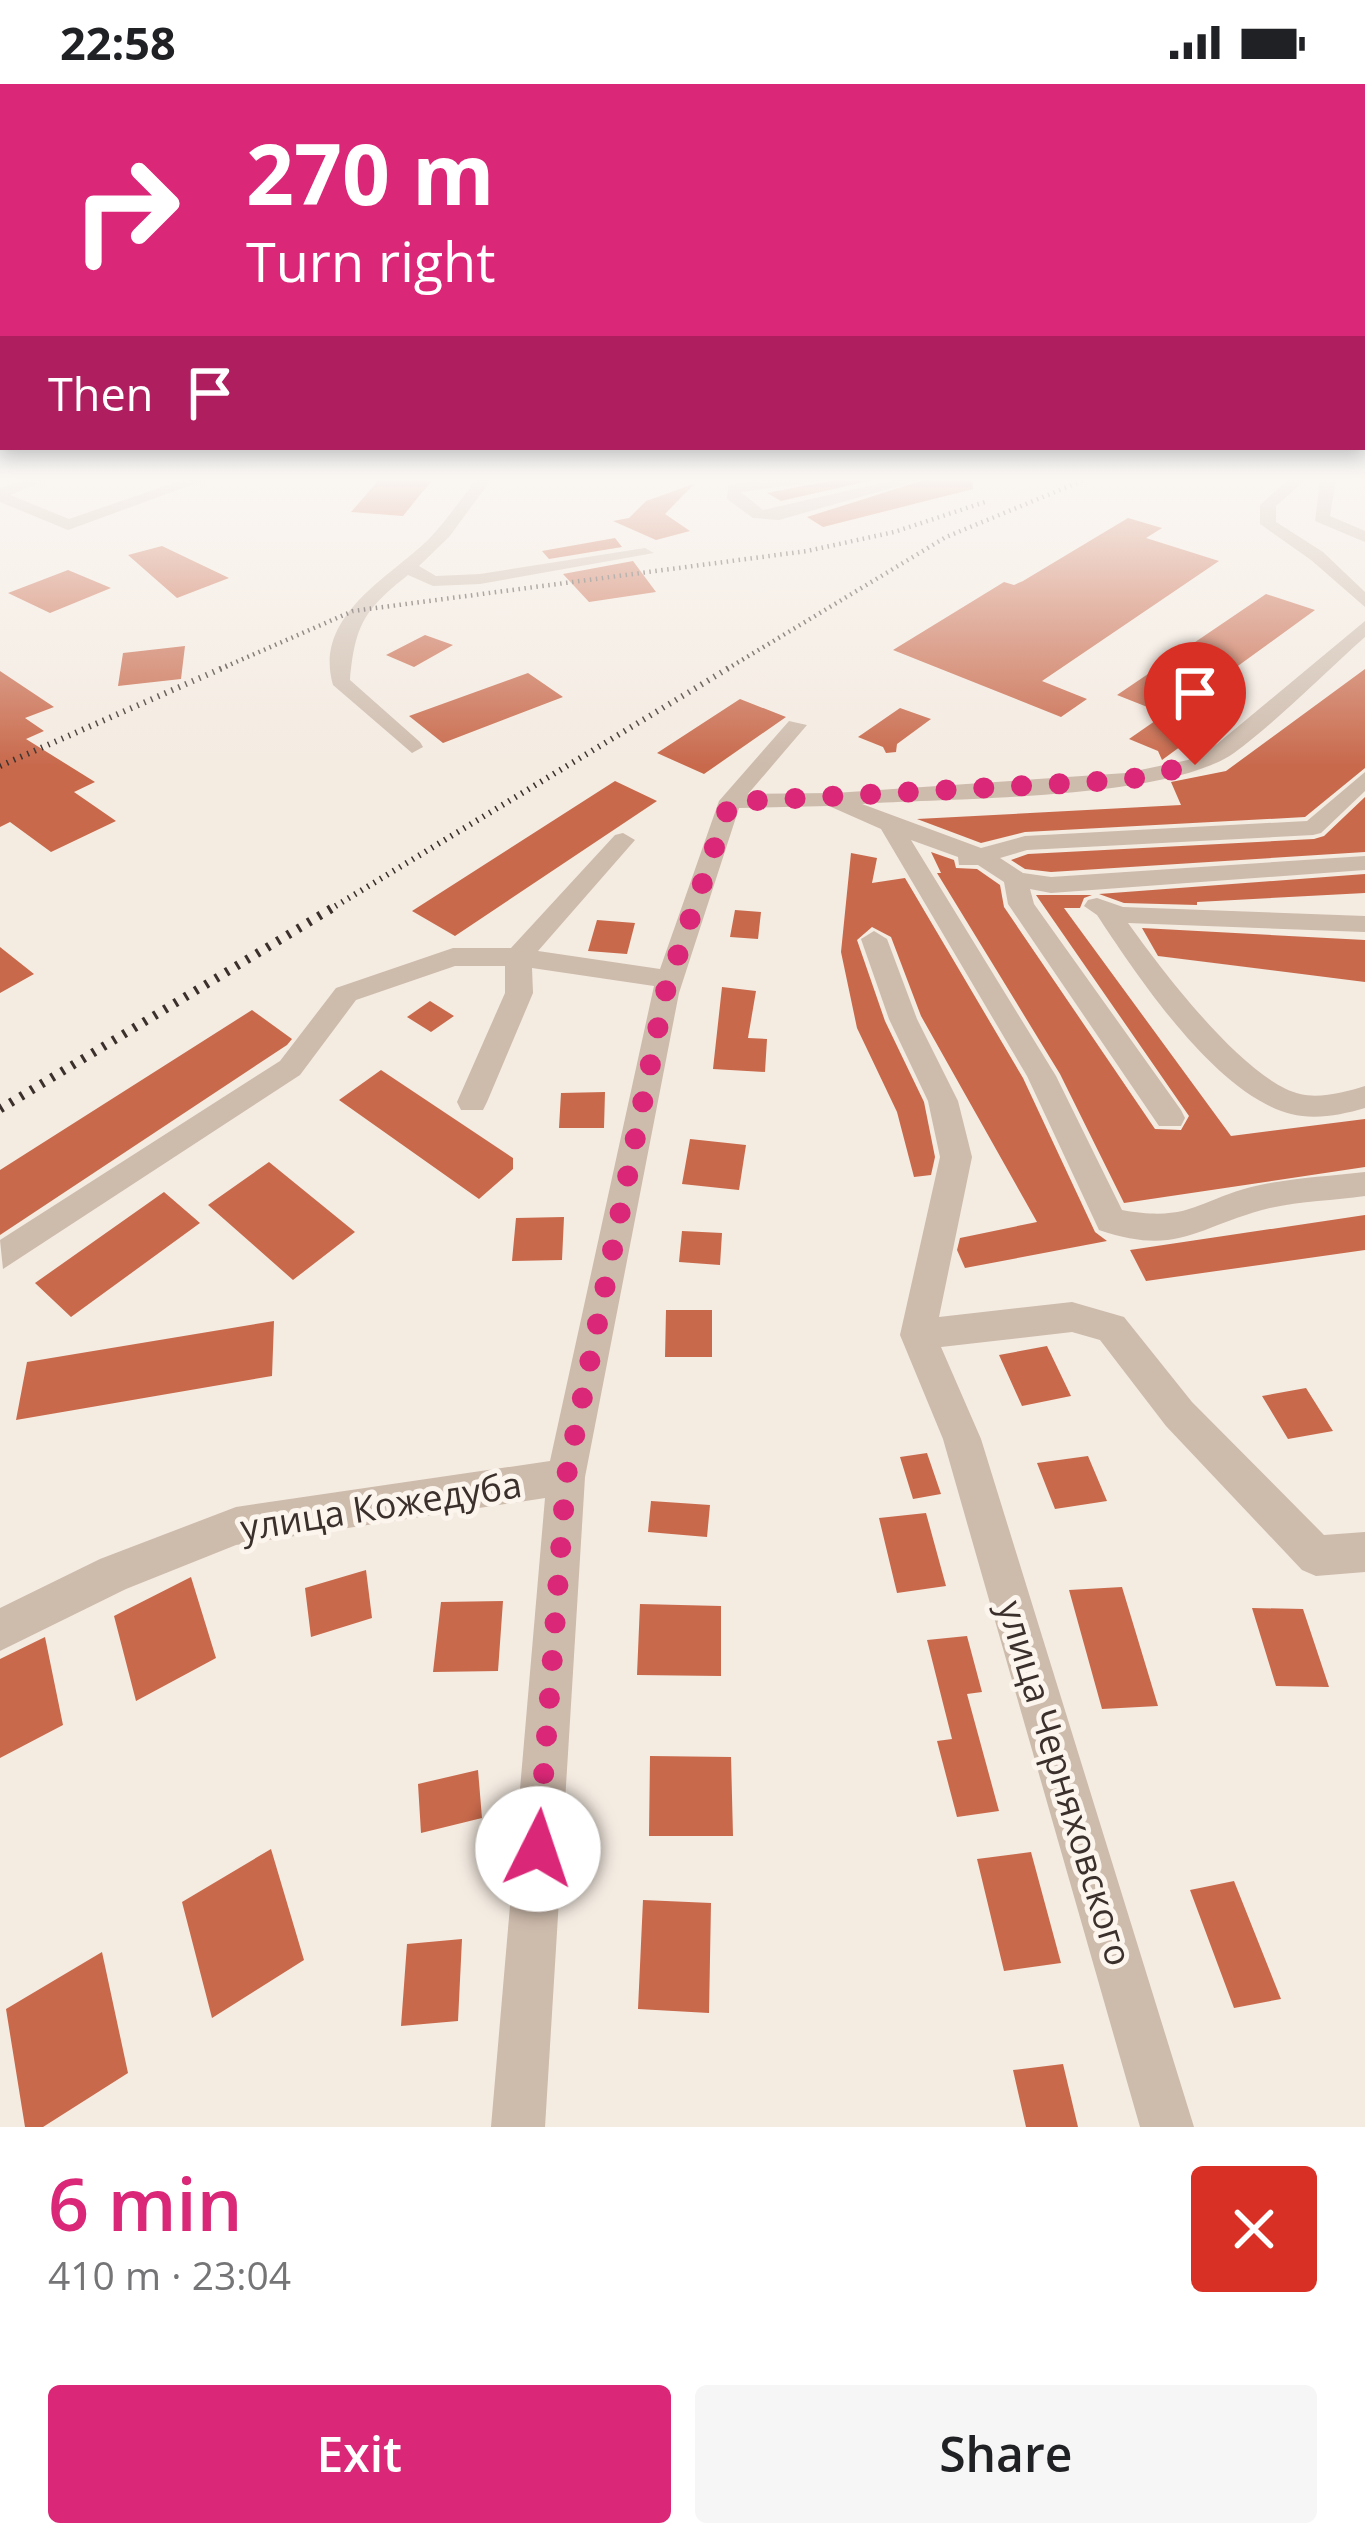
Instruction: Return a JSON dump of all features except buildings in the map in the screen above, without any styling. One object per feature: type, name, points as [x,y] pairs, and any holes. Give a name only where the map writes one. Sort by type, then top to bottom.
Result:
[{"type":"street","points":[[395,575],[353,611],[342,642],[340,681],[412,747]]},
{"type":"street","points":[[423,575],[433,581],[504,575]]},
{"type":"street","points":[[1337,575],[1365,602]]},
{"type":"street","points":[[730,802],[1126,780],[1195,765],[1226,749],[1365,627]]},
{"type":"street","points":[[518,2127],[566,1478],[670,979],[730,802],[796,725]]},
{"type":"street","points":[[922,881],[931,869],[947,862],[1025,843],[1313,828],[1365,779]]},
{"type":"street","points":[[832,799],[982,857],[1016,879],[1069,884],[1365,863]]},
{"type":"street","points":[[890,824],[1041,1076],[1111,1221],[1159,1230],[1197,1223],[1259,1198],[1365,1184]]},
{"type":"street","points":[[472,1102],[519,993],[518,957],[622,840]]},
{"type":"street","points":[[1016,879],[1021,904],[1170,1118]]},
{"type":"street","points":[[1069,884],[1119,915],[1365,924]]},
{"type":"street","points":[[1106,910],[1139,963],[1255,1081],[1292,1103],[1349,1102],[1365,1097]]},
{"type":"street","points":[[874,939],[903,1018],[943,1100],[956,1156],[918,1335],[1072,1317],[1112,1328],[1179,1414],[1316,1556],[1365,1552]]},
{"type":"street","points":[[3,1255],[290,1068],[346,994],[453,957],[518,957],[670,979]]},
{"type":"street","name":"улица Черняховского","points":[[918,1335],[962,1439],[1167,2127]]},
{"type":"street","name":"улица Кожедуба","points":[[0,1630],[114,1573],[236,1526],[566,1478]]},
{"type":"railway","points":[[220,669],[353,611],[623,575]]},
{"type":"railway","points":[[727,669],[882,575]]},
{"type":"railway","points":[[0,766],[227,666]]},
{"type":"railway","points":[[329,910],[732,666]]},
{"type":"railway","points":[[0,1109],[334,907]]},
{"type":"route","points":[[538,1849],[566,1478],[665,993],[730,802],[1126,780],[1195,765]]}]
